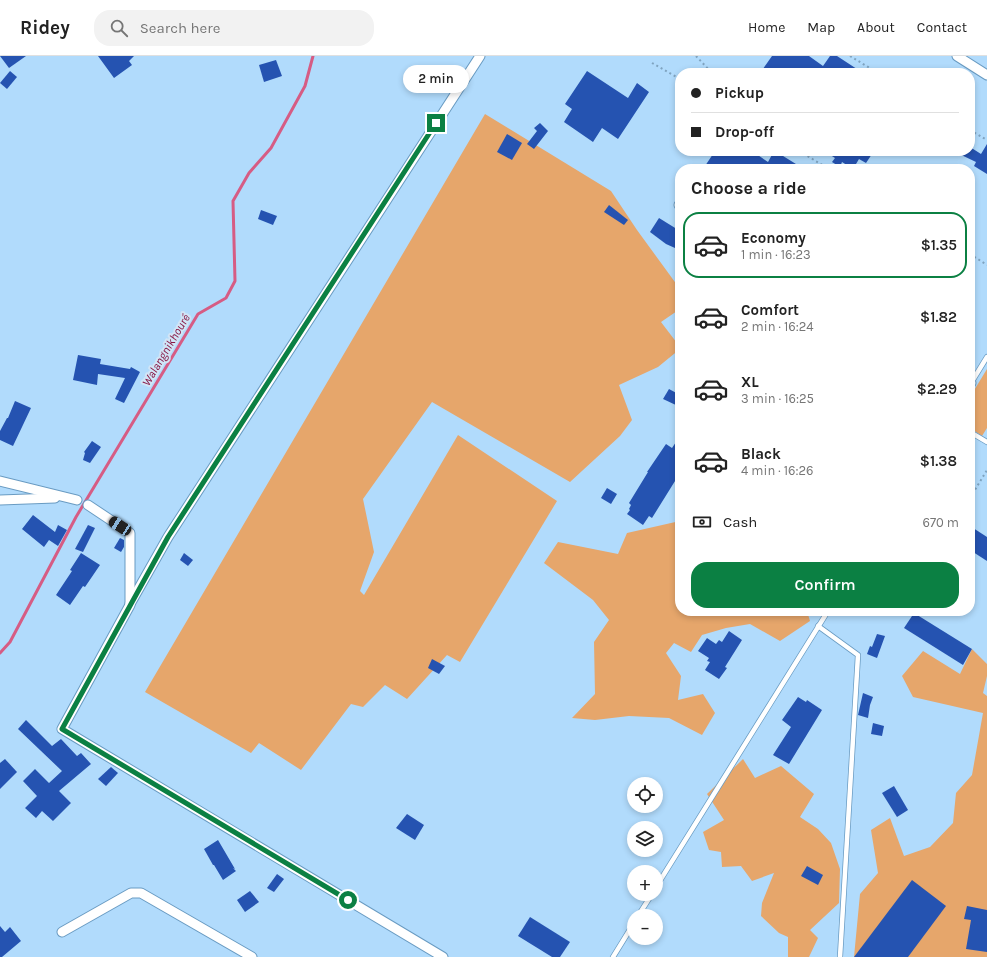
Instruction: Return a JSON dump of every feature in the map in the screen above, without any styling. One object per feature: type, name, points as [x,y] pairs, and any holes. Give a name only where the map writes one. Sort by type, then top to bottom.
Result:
[{"type":"street","points":[[444,957],[62,729],[168,537],[480,56]]},
{"type":"street","points":[[957,56],[987,75]]},
{"type":"street","points":[[0,481],[77,500],[49,498],[0,500]]},
{"type":"street","points":[[88,505],[130,533],[130,606]]},
{"type":"street","points":[[62,932],[131,893],[141,892],[252,957]]},
{"type":"lane","points":[[975,375],[987,357]]},
{"type":"lane","points":[[975,435],[987,442]]},
{"type":"lane","points":[[663,876],[825,616]]},
{"type":"lane","points":[[818,626],[858,655],[840,957]]},
{"type":"lane","points":[[613,957],[627,934]]},
{"type":"path","points":[[696,56],[707,68]]},
{"type":"path","points":[[850,56],[870,68]]},
{"type":"path","points":[[652,62],[675,76]]},
{"type":"path","points":[[975,133],[987,140]]},
{"type":"path","points":[[807,156],[821,164]]},
{"type":"path","points":[[975,257],[987,265]]},
{"type":"path","points":[[975,490],[987,470]]},
{"type":"shaded area","points":[[485,114],[611,191],[675,282],[675,312],[661,322],[675,340],[675,353],[658,367],[619,385],[632,420],[620,436],[570,482],[432,402],[363,499],[374,552],[360,591],[364,595],[458,435],[557,501],[460,662],[447,655],[407,699],[385,685],[363,707],[351,704],[301,770],[259,743],[251,753],[145,692]]},
{"type":"shaded area","points":[[987,369],[987,428],[982,436],[975,431],[975,389]]},
{"type":"shaded area","points":[[675,522],[675,616],[808,616],[810,621],[780,641],[750,624],[726,628],[702,635],[691,652],[674,643],[666,653],[681,676],[678,700],[703,694],[715,713],[702,735],[669,718],[629,716],[595,720],[572,718],[595,694],[594,642],[609,620],[593,600],[544,563],[558,542],[618,554],[627,533]]},
{"type":"shaded area","points":[[972,649],[987,664],[987,676],[983,693],[987,696],[987,957],[854,957],[860,894],[878,873],[871,830],[890,818],[904,856],[930,847],[953,823],[956,793],[972,775],[983,713],[913,697],[902,676],[923,651],[960,674]]},
{"type":"shaded area","points":[[743,759],[755,778],[781,766],[814,794],[800,817],[818,829],[831,843],[840,869],[839,903],[810,930],[818,938],[809,957],[788,957],[788,937],[779,933],[761,916],[762,903],[774,873],[752,881],[741,866],[722,867],[721,852],[709,850],[703,832],[724,820],[707,794]]},
{"type":"building","points":[[0,56],[26,56],[9,68]]},
{"type":"building","points":[[98,56],[134,56],[129,61],[132,65],[114,78]]},
{"type":"building","points":[[772,56],[809,56],[823,66],[830,56],[837,56],[855,68],[801,68],[764,68]]},
{"type":"building","points":[[276,60],[282,76],[264,82],[259,65]]},
{"type":"building","points":[[10,71],[17,77],[7,89],[0,83]]},
{"type":"building","points":[[587,71],[628,98],[637,83],[649,92],[618,139],[602,128],[593,142],[564,122],[572,109],[565,104]]},
{"type":"building","points":[[540,123],[548,131],[534,149],[527,144],[537,131],[534,128]]},
{"type":"building","points":[[507,134],[522,143],[512,160],[497,152]]},
{"type":"building","points":[[987,144],[987,174],[975,167],[976,162],[963,156],[975,156],[975,150],[981,154]]},
{"type":"building","points":[[712,156],[759,156],[768,162],[771,156],[783,156],[796,164],[706,164]]},
{"type":"building","points":[[832,156],[871,156],[866,163],[859,159],[856,164],[845,164],[842,162],[841,164],[835,164],[832,162],[835,158]]},
{"type":"building","points":[[609,205],[628,220],[624,225],[604,212]]},
{"type":"building","points":[[261,210],[277,216],[273,225],[258,219]]},
{"type":"building","points":[[659,218],[675,228],[675,248],[666,244],[650,232]]},
{"type":"building","points":[[78,355],[101,359],[100,364],[130,369],[131,367],[140,372],[124,403],[115,399],[125,378],[98,374],[97,385],[73,380]]},
{"type":"building","points":[[669,389],[675,392],[675,405],[663,399]]},
{"type":"building","points":[[15,401],[31,408],[13,446],[0,440],[0,431],[8,418]]},
{"type":"building","points":[[92,441],[101,447],[90,463],[83,460],[84,452]]},
{"type":"building","points":[[666,444],[672,448],[675,444],[675,481],[652,518],[649,516],[643,525],[627,514],[631,505],[629,503],[647,472]]},
{"type":"building","points":[[607,488],[617,494],[611,504],[601,498]]},
{"type":"building","points":[[33,515],[55,532],[58,525],[67,530],[58,546],[49,540],[44,547],[22,529]]},
{"type":"building","points":[[88,525],[95,528],[83,552],[75,549]]},
{"type":"building","points":[[975,529],[987,537],[987,561],[975,553]]},
{"type":"building","points":[[120,538],[124,540],[124,547],[121,552],[114,548]]},
{"type":"building","points":[[81,553],[100,565],[70,605],[56,595],[72,571],[70,570]]},
{"type":"building","points":[[184,553],[193,560],[188,566],[180,560]]},
{"type":"building","points":[[912,616],[919,616],[972,649],[963,665],[904,628]]},
{"type":"building","points":[[729,631],[742,640],[725,667],[727,668],[719,679],[705,670],[710,662],[707,661],[709,658],[698,651],[707,638],[716,644],[719,640],[722,642]]},
{"type":"building","points":[[877,634],[885,636],[877,658],[867,654],[870,646],[872,647]]},
{"type":"building","points":[[432,659],[445,666],[439,674],[428,668]]},
{"type":"building","points":[[863,693],[873,697],[868,718],[858,715]]},
{"type":"building","points":[[798,697],[806,702],[807,700],[822,710],[789,764],[773,755],[791,727],[782,720]]},
{"type":"building","points":[[26,720],[52,746],[61,739],[77,756],[81,753],[91,764],[59,791],[71,803],[53,821],[42,811],[36,818],[25,808],[37,796],[23,781],[35,769],[49,783],[62,771],[18,729]]},
{"type":"building","points":[[873,723],[884,726],[882,736],[871,734]]},
{"type":"building","points":[[5,759],[17,772],[0,789],[0,763]]},
{"type":"building","points":[[111,767],[118,773],[106,786],[98,779]]},
{"type":"building","points":[[894,786],[908,810],[897,817],[882,793]]},
{"type":"building","points":[[407,814],[424,825],[415,840],[396,828]]},
{"type":"building","points":[[218,840],[236,871],[223,880],[204,849]]},
{"type":"building","points":[[807,866],[823,875],[818,885],[801,876]]},
{"type":"building","points":[[277,874],[284,879],[274,892],[267,888]]},
{"type":"building","points":[[912,880],[946,906],[908,957],[854,957]]},
{"type":"building","points":[[250,891],[259,902],[245,912],[237,900]]},
{"type":"building","points":[[967,906],[987,910],[987,952],[966,949],[971,920],[964,919]]},
{"type":"building","points":[[530,917],[570,942],[560,957],[552,957],[518,936]]},
{"type":"building","points":[[0,926],[5,932],[10,927],[21,941],[2,957],[0,957]]},
{"type":"waterway","name":"Walangnikhouré","points":[[0,653],[10,642],[76,517],[198,314],[226,298],[235,281],[233,201],[249,173],[271,148],[305,86],[313,56]]},
{"type":"route","points":[[348,900],[62,729],[168,537],[436,123]]}]
